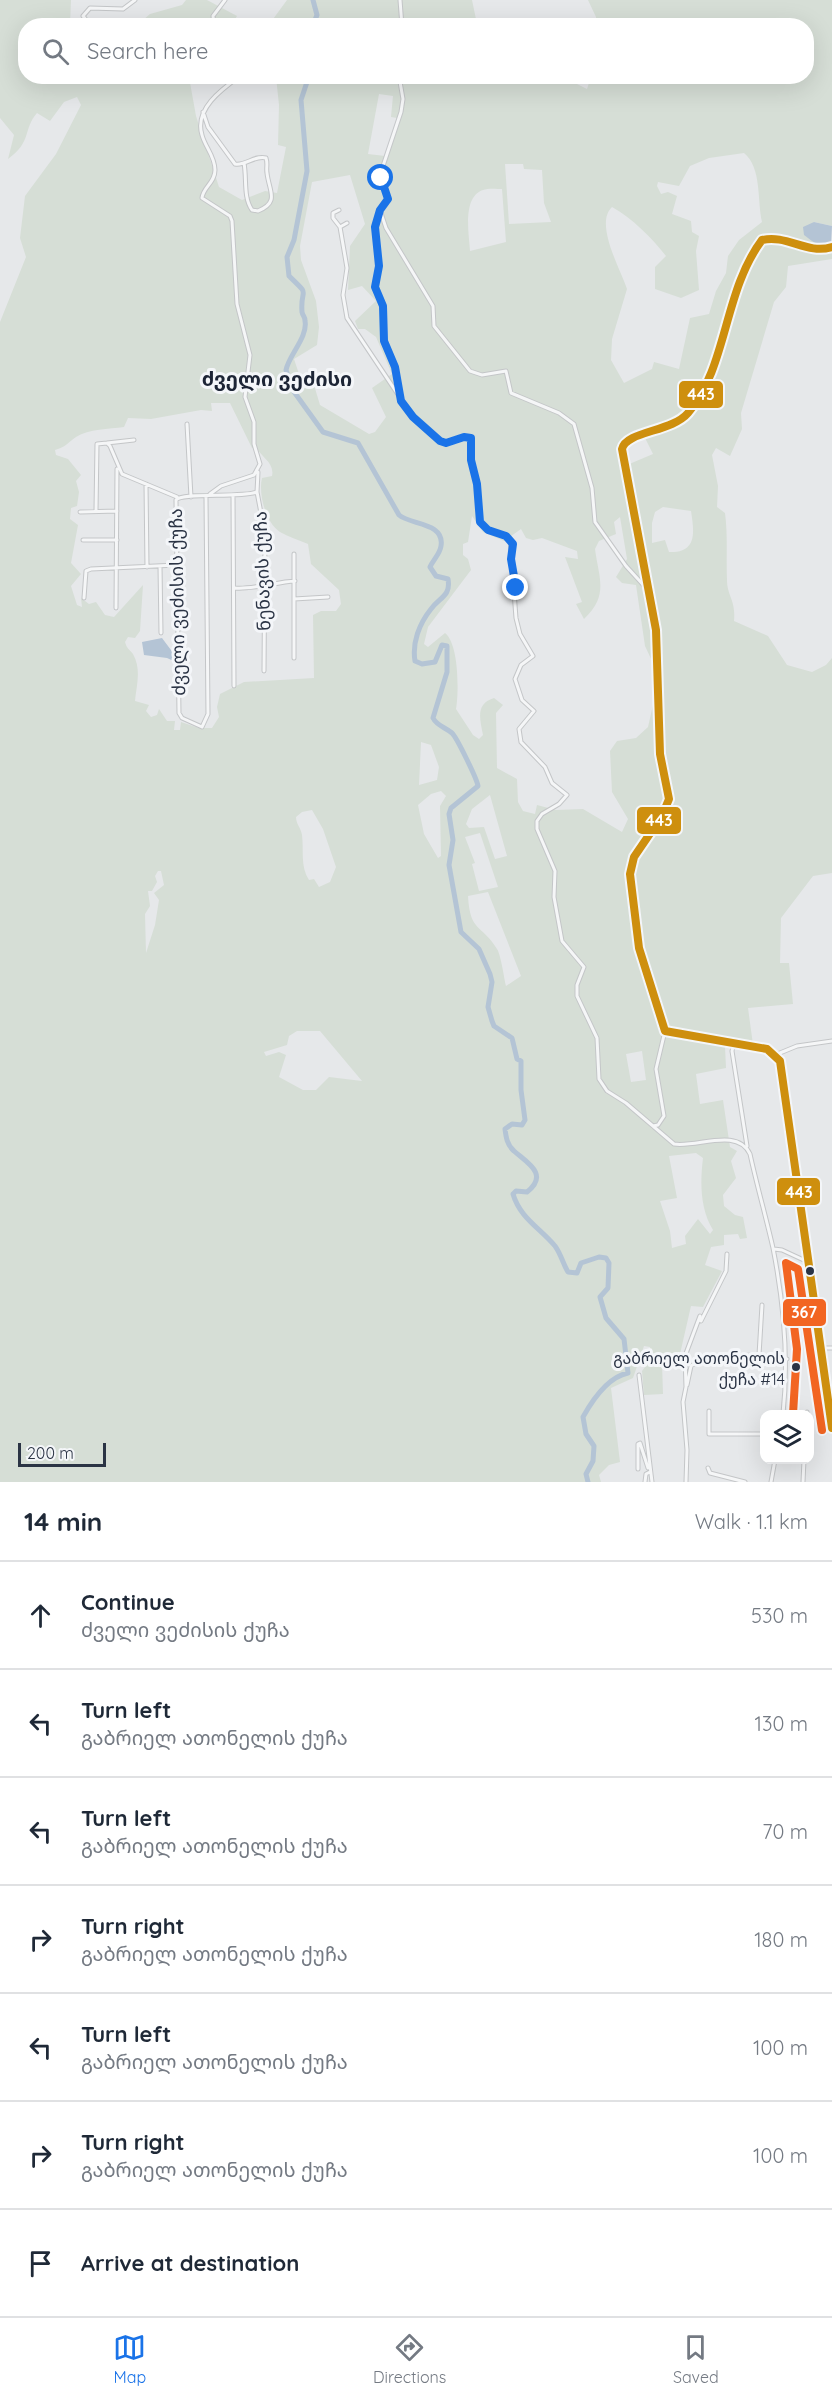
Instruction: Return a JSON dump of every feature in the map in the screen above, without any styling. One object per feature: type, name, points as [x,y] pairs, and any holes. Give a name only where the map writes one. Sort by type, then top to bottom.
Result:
[{"type":"street","points":[[85,18],[83,16],[90,8],[123,9],[135,0]]},
{"type":"street","points":[[213,18],[225,0]]},
{"type":"street","points":[[400,0],[401,18]]},
{"type":"street","points":[[229,84],[203,111],[202,136],[212,154],[215,173],[202,198],[230,216],[232,221],[237,304],[250,355],[244,397],[254,422],[254,444],[260,464],[258,472]]},
{"type":"street","points":[[400,84],[402,106],[394,138],[382,169],[383,186],[388,195],[380,210],[374,236],[379,266],[375,287],[383,306],[384,341],[395,367],[401,401]]},
{"type":"street","points":[[203,111],[208,127],[235,164],[262,157],[268,163],[266,172],[274,195],[272,201],[258,211],[252,210],[246,201],[247,180],[244,163]]},
{"type":"street","points":[[339,210],[333,213],[333,218],[340,227],[347,268],[343,295],[347,318],[413,417],[440,441],[446,443],[464,437],[471,438],[471,460],[477,484],[480,522],[488,530],[506,536],[513,544],[511,559],[516,588],[516,618],[520,634],[532,656],[521,665],[515,679],[522,700],[534,711],[533,715],[523,723],[519,734],[524,748],[545,767],[552,783],[567,795],[559,804],[542,814],[537,821],[537,829],[555,871],[554,897],[562,941],[584,967],[577,985],[577,996],[597,1038],[599,1078],[607,1091],[674,1144],[727,1140],[747,1146]]},
{"type":"street","points":[[380,210],[386,228],[434,306],[434,326],[454,347],[470,370],[482,375],[506,371],[511,393],[559,413],[574,424],[592,488],[594,522],[626,566],[649,590]]},
{"type":"street","points":[[340,227],[347,223]]},
{"type":"street","points":[[652,1126],[658,1125],[664,1116],[656,1069],[665,1031],[639,948],[630,873],[634,857],[662,816],[669,799],[660,754],[656,630],[623,444],[629,439],[668,429],[678,424],[696,403],[712,370],[743,273],[762,240],[777,236],[815,252],[832,247]]},
{"type":"street","points":[[188,423],[191,497]]},
{"type":"street","points":[[96,511],[97,444],[134,440]]},
{"type":"street","points":[[107,443],[122,474],[177,496]]},
{"type":"street","points":[[116,608],[117,467]]},
{"type":"street","name":"ნენავის ქუჩა","points":[[258,472],[257,492],[264,520],[266,583],[264,671]]},
{"type":"street","name":"ძველი ვეძისის ქუჩა","points":[[208,496],[221,486],[258,472]]},
{"type":"street","points":[[146,484],[147,567]]},
{"type":"street","name":"ძველი ვეძისის ქუჩა","points":[[208,496],[208,714],[202,727],[182,718],[179,713],[175,505],[177,496],[257,492]]},
{"type":"street","points":[[233,495],[234,686]]},
{"type":"street","points":[[80,512],[117,511]]},
{"type":"street","points":[[83,540],[117,540]]},
{"type":"street","points":[[294,554],[294,658]]},
{"type":"street","points":[[84,598],[86,571],[177,565]]},
{"type":"street","points":[[160,566],[161,633]]},
{"type":"street","points":[[235,588],[246,589],[266,583],[295,581]]},
{"type":"street","points":[[294,599],[328,597]]},
{"type":"street","points":[[665,1031],[767,1049],[775,1054],[782,1069],[832,1428]]},
{"type":"street","points":[[775,1054],[797,1046],[832,1041]]},
{"type":"street","points":[[734,1043],[732,1051],[747,1146],[773,1249],[787,1359],[783,1410]]},
{"type":"street","points":[[773,1249],[782,1250],[808,1262]]},
{"type":"street","points":[[686,1387],[685,1356],[726,1271],[727,1254]]},
{"type":"street","points":[[759,1355],[762,1305]]},
{"type":"street","points":[[696,1330],[700,1316]]},
{"type":"street","points":[[820,1348],[832,1348]]},
{"type":"street","points":[[714,1356],[759,1355],[787,1359]]},
{"type":"street","points":[[686,1482],[687,1450],[683,1402],[691,1366],[694,1364]]},
{"type":"street","points":[[639,1375],[652,1482]]},
{"type":"street","points":[[709,1411],[709,1434],[760,1434]]},
{"type":"street","points":[[638,1469],[638,1444],[640,1443],[650,1471]]},
{"type":"street","points":[[771,1482],[774,1464]]},
{"type":"street","points":[[803,1482],[804,1464]]},
{"type":"street","points":[[708,1468],[710,1473],[745,1482]]},
{"type":"street","points":[[645,1482],[646,1474],[650,1471]]},
{"type":"shaded area","points":[[0,0],[71,0],[70,18],[18,18],[18,84],[190,84],[196,116],[219,187],[242,200],[265,191],[277,193],[286,147],[278,145],[279,105],[277,84],[577,84],[587,89],[589,84],[814,84],[814,18],[596,18],[588,0],[832,0],[832,226],[814,222],[805,235],[832,243],[832,259],[788,266],[786,287],[774,302],[741,413],[742,429],[730,456],[716,448],[712,455],[718,486],[717,507],[725,513],[727,585],[734,608],[734,621],[768,636],[787,665],[812,672],[826,665],[832,658],[832,873],[813,876],[781,918],[780,963],[789,963],[793,1004],[748,1008],[754,1052],[725,1047],[726,1068],[696,1074],[700,1104],[723,1100],[730,1147],[737,1151],[731,1161],[736,1178],[723,1195],[724,1206],[735,1215],[743,1217],[747,1238],[740,1239],[738,1234],[724,1235],[724,1245],[711,1247],[705,1265],[722,1271],[703,1307],[691,1306],[680,1354],[662,1363],[663,1394],[644,1395],[642,1371],[652,1358],[650,1347],[644,1346],[633,1378],[611,1388],[620,1462],[609,1465],[599,1475],[601,1482],[0,1482],[0,322],[26,257],[20,238],[25,196],[56,154],[81,105],[77,97],[64,102],[50,121],[37,113],[21,147],[8,159],[14,135],[0,118]],"holes":[[[379,94],[393,96],[391,117],[397,118],[385,156],[368,154]],[[744,153],[754,167],[762,222],[739,240],[728,256],[726,273],[716,291],[709,314],[690,318],[679,369],[654,362],[652,369],[624,383],[611,360],[612,339],[627,289],[610,247],[607,235],[607,215],[612,207],[627,217],[654,242],[666,256],[655,267],[655,289],[681,298],[699,290],[696,251],[699,236],[692,232],[691,221],[672,214],[677,196],[668,192],[661,194],[657,186],[658,182],[679,186],[690,166],[709,158]],[[505,164],[523,164],[524,169],[542,170],[544,203],[551,222],[509,224]],[[350,175],[365,224],[350,246],[348,290],[362,286],[376,301],[355,321],[358,329],[365,329],[376,337],[392,374],[372,388],[386,417],[375,432],[369,434],[320,405],[314,385],[300,377],[294,359],[317,345],[319,327],[316,301],[301,260],[300,246],[312,182]],[[502,189],[506,242],[470,251],[468,217],[472,200],[483,190]],[[211,403],[230,403],[252,448],[256,447],[271,467],[272,476],[262,478],[261,485],[267,515],[280,532],[308,544],[311,564],[339,590],[341,604],[336,611],[321,611],[313,615],[314,678],[244,682],[220,694],[217,707],[219,717],[212,728],[199,728],[181,722],[180,730],[174,730],[175,721],[167,721],[159,709],[157,715],[151,717],[146,711],[149,705],[135,701],[138,678],[136,660],[125,642],[128,637],[135,638],[140,631],[143,585],[114,617],[105,615],[96,602],[89,604],[81,598],[82,607],[77,605],[71,586],[81,574],[71,563],[78,525],[70,519],[71,508],[77,506],[79,492],[76,481],[81,475],[68,459],[56,455],[55,450],[87,432],[124,427],[128,418],[151,419],[201,410],[212,411]],[[639,438],[645,438],[653,454],[627,465],[659,630],[663,753],[672,799],[669,809],[637,858],[633,871],[627,872],[633,853],[666,800],[656,753],[654,630],[637,556],[621,452],[626,444]],[[663,507],[691,511],[693,533],[685,549],[669,552],[665,540],[652,543],[652,523],[655,512]],[[472,516],[483,532],[504,541],[521,529],[526,538],[533,540],[542,538],[577,551],[578,559],[565,557],[582,602],[576,604],[584,619],[592,610],[600,594],[595,549],[599,541],[616,534],[614,522],[620,517],[627,559],[616,577],[622,583],[636,585],[645,646],[653,663],[655,696],[648,727],[636,738],[617,741],[610,751],[612,792],[628,819],[622,832],[583,809],[556,810],[537,805],[535,814],[523,811],[518,802],[517,779],[497,768],[496,713],[503,705],[494,698],[481,708],[483,735],[479,739],[473,735],[456,709],[457,669],[450,639],[445,633],[428,647],[424,644],[428,627],[471,570],[468,559],[463,555],[463,544],[468,542]],[[421,742],[431,745],[439,767],[437,780],[419,785]],[[441,791],[446,796],[440,806],[441,856],[438,858],[424,834],[418,805],[431,794]],[[490,795],[507,856],[495,859],[484,827],[469,828],[466,824],[472,809]],[[312,810],[323,829],[336,867],[330,882],[319,887],[314,879],[309,880],[306,875],[303,864],[302,835],[296,817],[302,812]],[[480,833],[498,887],[479,891],[472,864],[475,863],[465,837]],[[158,871],[161,871],[164,885],[154,893],[159,900],[155,925],[146,953],[145,914],[150,906],[148,891],[152,891],[157,882],[155,876]],[[488,892],[521,976],[506,986],[497,949],[474,922],[468,896]],[[297,1031],[320,1031],[362,1081],[329,1077],[316,1090],[303,1090],[279,1077],[286,1055],[279,1052],[266,1056],[264,1052],[287,1045],[289,1036]],[[642,1051],[646,1080],[631,1082],[626,1054]],[[696,1153],[703,1158],[702,1195],[713,1230],[710,1234],[698,1219],[685,1236],[686,1244],[672,1248],[670,1231],[660,1201],[677,1198],[669,1156]]]},
{"type":"shaded area","points":[[186,0],[207,0],[237,16],[236,18],[145,18],[150,14],[182,5]]},
{"type":"shaded area","points":[[287,0],[472,0],[476,18],[274,18]]},
{"type":"water","points":[[814,222],[832,226],[831,244],[820,245],[804,235],[803,227]]},
{"type":"water","points":[[162,638],[176,662],[167,658],[144,655],[142,642]]},
{"type":"waterway","points":[[313,0],[316,18]]},
{"type":"waterway","points":[[306,84],[301,100],[307,171],[294,240],[287,257],[289,276],[303,290],[302,312],[305,327],[286,370],[292,389],[323,432],[358,443],[399,515],[432,528],[441,538],[440,549],[430,567],[436,576],[448,579],[449,585],[444,596],[431,609],[420,627],[415,647],[415,661],[422,664],[435,662],[442,645],[447,646],[447,672],[433,718],[455,736],[478,786],[451,808],[449,814],[453,840],[449,865],[461,932],[479,949],[490,974],[492,982],[488,1007],[492,1021],[494,1026],[512,1038],[517,1059],[521,1061],[521,1090],[525,1120],[522,1125],[512,1124],[505,1129],[505,1132],[510,1146],[534,1169],[536,1180],[534,1186],[527,1192],[516,1191],[513,1194],[520,1210],[555,1246],[568,1272],[577,1273],[581,1263],[599,1257],[606,1258],[609,1263],[608,1288],[600,1297],[606,1318],[624,1339],[628,1373],[608,1384],[596,1396],[583,1417],[586,1434],[594,1446],[593,1461],[586,1474],[588,1482]]},
{"type":"transit line","name":"443","points":[[832,247],[823,249],[780,240],[762,240],[749,260],[740,282],[719,351],[701,394],[681,419],[632,438],[625,443],[622,449],[656,630],[660,754],[669,799],[662,816],[634,857],[630,874],[639,948],[665,1031],[767,1049],[780,1061],[832,1428]]},
{"type":"transit line","name":"367","points":[[793,1410],[797,1349],[786,1263],[798,1269],[822,1430]]},
{"type":"place","name":"გაბრიელ ათონელის ქუჩა #14","points":[[796,1367]]},
{"type":"district","name":"ძველი ვეძისი","points":[[277,378]]},
{"type":"route","points":[[381,178],[388,199],[380,210],[375,227],[374,236],[379,266],[375,287],[383,306],[382,332],[386,348],[395,367],[401,401],[407,411],[422,422],[440,441],[446,443],[464,437],[471,438],[471,460],[477,484],[480,522],[488,530],[506,536],[513,544],[511,559],[516,588]]}]
